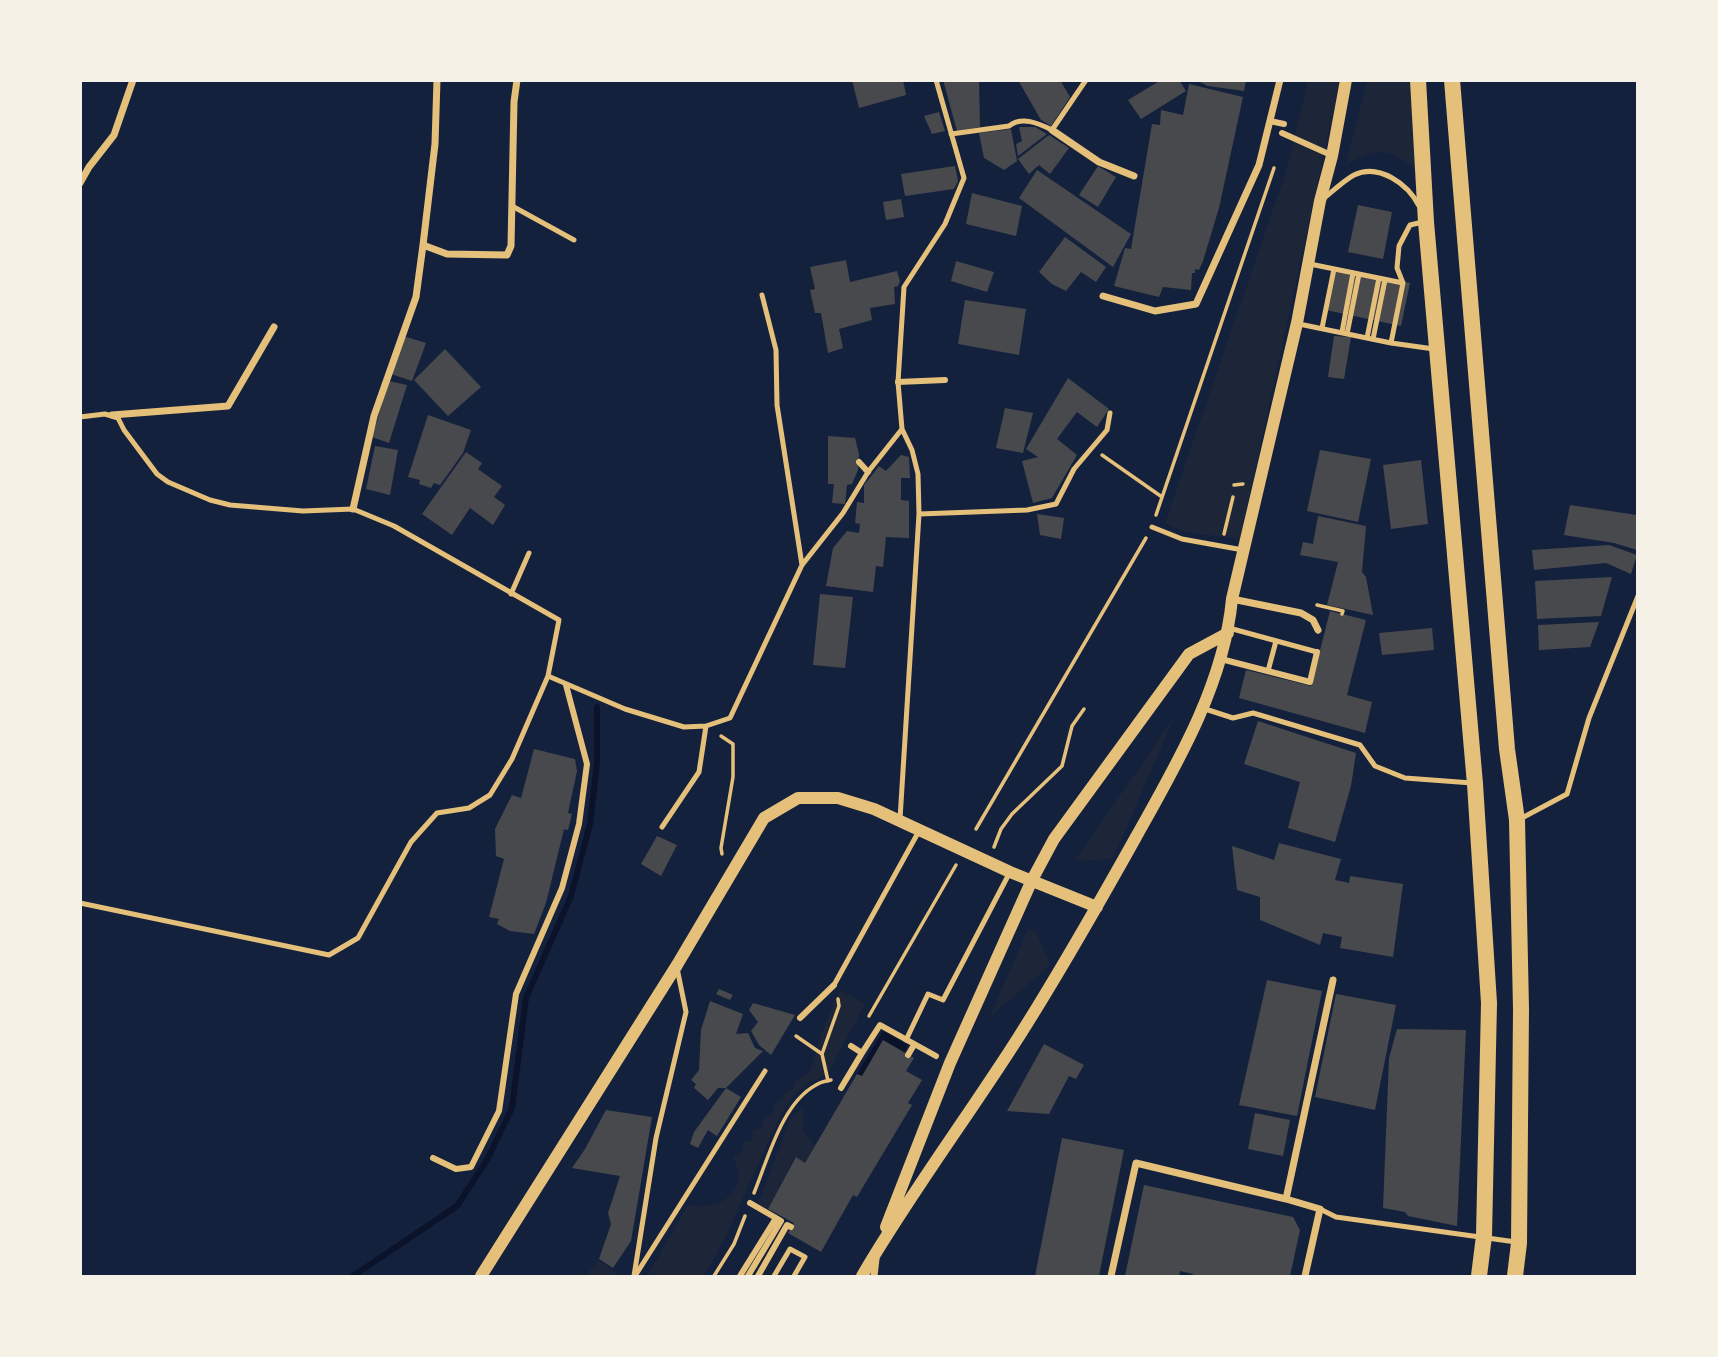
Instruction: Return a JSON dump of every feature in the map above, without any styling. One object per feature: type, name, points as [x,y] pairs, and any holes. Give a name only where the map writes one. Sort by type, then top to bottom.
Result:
[{"type":"main road","points":[[1418,80],[1426,222],[1475,784],[1489,1003],[1483,1236],[1479,1276]]},
{"type":"main road","points":[[1452,80],[1506,735],[1517,820],[1521,1009],[1519,1243],[1514,1276]]},
{"type":"street","points":[[80,183],[114,135],[133,80]]},
{"type":"street","points":[[353,509],[374,416],[416,297],[435,144],[438,80]]},
{"type":"street","points":[[423,244],[447,254],[507,256],[511,246],[514,102],[517,80]]},
{"type":"street","points":[[1103,296],[1154,311],[1196,304],[1259,165],[1280,80]]},
{"type":"street","points":[[862,1276],[1019,1037],[1097,907],[1167,782],[1202,708],[1228,630],[1243,550],[1297,323],[1346,80]]},
{"type":"street","points":[[1270,121],[1284,124]]},
{"type":"street","points":[[1052,130],[1100,162],[1133,176]]},
{"type":"street","points":[[1282,133],[1332,156]]},
{"type":"street","points":[[112,415],[228,406],[274,327]]},
{"type":"street","points":[[898,382],[945,380]]},
{"type":"street","points":[[859,462],[868,472]]},
{"type":"street","points":[[1232,599],[1301,613],[1313,620],[1318,630]]},
{"type":"street","points":[[874,1276],[877,1251],[950,1063],[1032,880],[1055,839],[1189,654],[1228,630]]},
{"type":"street","points":[[1219,659],[1310,682],[1317,652]]},
{"type":"street","points":[[433,1158],[456,1169],[471,1167],[499,1111],[516,994],[562,888],[579,824],[587,764],[566,685]]},
{"type":"street","points":[[481,1276],[677,965],[764,818],[798,798],[838,798],[874,809],[1010,872],[1097,907]]},
{"type":"street","points":[[1286,1199],[1333,980]]},
{"type":"street","points":[[800,1018],[834,985]]},
{"type":"street","points":[[841,1088],[880,1025],[936,1056]]},
{"type":"street","points":[[908,1055],[914,1045]]},
{"type":"street","points":[[851,1046],[862,1053]]},
{"type":"street","points":[[1111,1276],[1136,1163],[1320,1209],[1305,1276]]},
{"type":"street","points":[[748,1276],[781,1220],[750,1203]]},
{"type":"street","points":[[740,1276],[776,1218]]},
{"type":"street","points":[[758,1276],[786,1225],[791,1227]]},
{"type":"lane","points":[[900,822],[919,514],[918,474],[912,450],[902,429],[898,382],[904,287],[945,224],[964,178],[936,80]]},
{"type":"lane","points":[[951,134],[1009,126],[1015,121],[1036,122],[1052,130],[1086,80]]},
{"type":"lane","points":[[1320,201],[1355,175],[1375,171],[1396,180],[1414,197],[1426,222],[1410,225],[1399,246],[1397,268],[1403,283],[1391,343]]},
{"type":"lane","points":[[512,206],[574,240]]},
{"type":"lane","points":[[1308,264],[1403,283]]},
{"type":"lane","points":[[1322,328],[1334,269]]},
{"type":"lane","points":[[1344,333],[1356,274]]},
{"type":"lane","points":[[1370,339],[1382,279]]},
{"type":"lane","points":[[762,295],[776,350],[777,405],[802,565]]},
{"type":"lane","points":[[1297,323],[1437,350]]},
{"type":"lane","points":[[919,514],[1027,510],[1056,504],[1074,469],[1107,430],[1110,413]]},
{"type":"lane","points":[[80,417],[112,415],[118,418],[158,474],[168,482],[210,500],[230,505],[303,511],[353,509],[394,526],[559,620],[548,676],[512,759],[490,795],[469,808],[436,813],[411,842],[358,938],[329,955],[80,904]]},
{"type":"lane","points":[[548,676],[625,709],[684,727],[706,726],[730,718],[802,565],[843,513],[868,472],[902,429]]},
{"type":"lane","points":[[1152,527],[1182,539],[1243,550]]},
{"type":"lane","points":[[511,594],[529,554]]},
{"type":"lane","points":[[1517,820],[1567,794],[1589,718],[1637,596]]},
{"type":"lane","points":[[1228,630],[1317,652]]},
{"type":"lane","points":[[1268,671],[1276,641]]},
{"type":"lane","points":[[1202,708],[1233,718],[1253,713],[1360,745],[1375,766],[1405,778],[1475,784]]},
{"type":"lane","points":[[662,827],[699,772],[706,726]]},
{"type":"lane","points":[[834,985],[919,831]]},
{"type":"lane","points":[[906,1040],[928,994],[943,1000],[1010,872]]},
{"type":"lane","points":[[634,1276],[656,1138],[686,1012],[677,965]]},
{"type":"lane","points":[[634,1276],[765,1071]]},
{"type":"lane","points":[[1320,1209],[1336,1217],[1519,1243]]},
{"type":"lane","points":[[774,1276],[790,1249],[806,1257],[794,1276]]},
{"type":"path","points":[[976,829],[1152,527],[1274,172],[1282,133]]},
{"type":"path","points":[[1092,447],[1163,498]]},
{"type":"path","points":[[1222,546],[1233,497]]},
{"type":"path","points":[[989,862],[1001,829],[1012,814],[1062,766],[1072,726],[1084,709]]},
{"type":"path","points":[[706,726],[733,744],[733,777],[721,848],[728,880]]},
{"type":"path","points":[[851,1046],[957,864]]},
{"type":"path","points":[[714,1276],[734,1244],[785,1118],[801,1096],[816,1085],[830,1080],[822,1054],[839,1006],[834,985]]},
{"type":"path","points":[[796,1036],[822,1054]]},
{"type":"path","points":[[801,1096],[807,1101]]},
{"type":"shaded area","points":[[1308,81],[1340,81],[1240,539],[1184,532],[1165,523],[1286,172]]},
{"type":"shaded area","points":[[1367,81],[1418,81],[1426,179],[1397,157],[1378,152],[1357,159],[1345,167]]},
{"type":"shaded area","points":[[1174,717],[1113,859],[1075,861]]},
{"type":"shaded area","points":[[1028,929],[1036,931],[1050,965],[989,1018]]},
{"type":"shaded area","points":[[840,990],[865,1004],[827,1075],[812,1081],[794,1095],[780,1116],[724,1240],[704,1276],[647,1276],[688,1205],[720,1202],[735,1189],[738,1170],[733,1158],[742,1152],[744,1142],[752,1140],[753,1131],[762,1127],[764,1117],[773,1114],[774,1104],[782,1100],[784,1093],[792,1089],[797,1080],[810,1071],[822,1032]]},
{"type":"shaded area","points":[[883,1031],[908,1045],[904,1053],[883,1041],[862,1076],[857,1074]]},
{"type":"shaded area","points":[[804,1106],[803,1129],[815,1146],[805,1163],[795,1157],[768,1209],[758,1204],[789,1122]]},
{"type":"shaded area","points":[[598,1260],[622,1276],[586,1276]]},
{"type":"building","points":[[852,80],[903,80],[906,95],[859,108]]},
{"type":"building","points":[[943,80],[979,80],[980,127],[957,131]]},
{"type":"building","points":[[1018,80],[1060,80],[1070,97],[1051,126],[1041,120]]},
{"type":"building","points":[[1161,80],[1179,80],[1186,91],[1141,119],[1128,100]]},
{"type":"building","points":[[1196,80],[1246,80],[1244,91],[1208,86]]},
{"type":"building","points":[[1189,84],[1243,97],[1219,208],[1203,261],[1199,270],[1195,269],[1195,273],[1192,273],[1191,290],[1163,287],[1159,297],[1114,286],[1125,248],[1131,249],[1152,124],[1160,125],[1161,110],[1183,115]]},
{"type":"building","points":[[939,112],[945,131],[932,134],[924,116]]},
{"type":"building","points":[[1019,127],[1035,127],[1047,134],[1018,156],[1016,144],[1022,141]]},
{"type":"building","points":[[1011,129],[1017,161],[1004,170],[984,158],[979,133]]},
{"type":"building","points":[[1049,135],[1069,148],[1050,174],[1039,165],[1029,174],[1018,159]]},
{"type":"building","points":[[955,166],[958,181],[954,189],[905,196],[901,174]]},
{"type":"building","points":[[1098,166],[1116,177],[1098,207],[1079,195]]},
{"type":"building","points":[[1037,170],[1131,234],[1113,267],[1019,198]]},
{"type":"building","points":[[972,193],[1022,206],[1016,236],[966,224]]},
{"type":"building","points":[[901,199],[904,217],[886,220],[883,202]]},
{"type":"building","points":[[1358,205],[1392,212],[1383,259],[1348,252]]},
{"type":"building","points":[[1065,237],[1106,267],[1096,282],[1081,272],[1066,291],[1052,284],[1039,272]]},
{"type":"building","points":[[846,260],[850,282],[897,271],[900,281],[898,286],[894,287],[895,304],[870,308],[872,320],[839,329],[843,348],[828,353],[821,313],[815,313],[810,290],[815,289],[810,267]]},
{"type":"building","points":[[956,261],[994,272],[987,292],[951,281]]},
{"type":"building","points":[[1335,268],[1410,283],[1401,326],[1326,310]]},
{"type":"building","points":[[965,300],[1026,309],[1019,355],[958,344]]},
{"type":"building","points":[[403,336],[426,343],[412,381],[391,374]]},
{"type":"building","points":[[1334,336],[1351,337],[1344,379],[1328,377]]},
{"type":"building","points":[[445,349],[481,387],[448,416],[414,380]]},
{"type":"building","points":[[1068,378],[1109,409],[1097,427],[1077,412],[1057,439],[1077,455],[1052,498],[1033,503],[1022,461],[1038,457],[1026,449]]},
{"type":"building","points":[[389,381],[407,385],[389,443],[372,437]]},
{"type":"building","points":[[1005,408],[1033,413],[1023,453],[996,448]]},
{"type":"building","points":[[428,415],[471,430],[463,453],[440,485],[434,483],[431,488],[419,484],[420,480],[408,477]]},
{"type":"building","points":[[828,436],[855,438],[859,454],[858,470],[852,484],[847,485],[845,504],[832,503],[834,484],[828,484]]},
{"type":"building","points":[[375,446],[398,450],[390,495],[366,489]]},
{"type":"building","points":[[1320,450],[1371,459],[1358,522],[1307,511]]},
{"type":"building","points":[[466,452],[482,463],[478,469],[502,486],[494,497],[505,505],[493,525],[470,508],[452,535],[422,514]]},
{"type":"building","points":[[901,455],[909,457],[910,478],[901,478],[901,500],[909,501],[909,538],[886,537],[883,567],[876,566],[873,592],[826,586],[833,548],[847,531],[859,533],[860,524],[855,523],[857,502],[864,503],[864,485],[879,466],[886,471]]},
{"type":"building","points":[[1421,460],[1428,524],[1391,529],[1383,465]]},
{"type":"building","points":[[1570,505],[1637,515],[1637,550],[1614,543],[1564,535]]},
{"type":"building","points":[[1037,514],[1064,518],[1061,539],[1040,535]]},
{"type":"building","points":[[1318,516],[1366,526],[1362,572],[1366,577],[1373,615],[1327,605],[1338,562],[1300,555],[1303,542],[1313,544]]},
{"type":"building","points":[[1609,545],[1637,555],[1631,574],[1606,563],[1534,570],[1532,550]]},
{"type":"building","points":[[1612,577],[1601,616],[1537,619],[1535,581]]},
{"type":"building","points":[[820,594],[853,597],[845,668],[813,665]]},
{"type":"building","points":[[1330,611],[1366,620],[1347,695],[1372,702],[1365,733],[1239,698],[1246,670],[1311,686]]},
{"type":"building","points":[[1599,622],[1590,647],[1539,650],[1538,625]]},
{"type":"building","points":[[1432,628],[1434,650],[1382,655],[1379,633]]},
{"type":"building","points":[[1258,721],[1356,753],[1351,786],[1335,842],[1288,828],[1300,782],[1244,764]]},
{"type":"building","points":[[534,749],[575,759],[577,771],[568,813],[572,814],[568,830],[564,829],[546,903],[534,934],[510,931],[497,924],[499,919],[489,917],[504,859],[496,856],[495,829],[512,795],[521,798]]},
{"type":"building","points":[[657,836],[677,845],[661,876],[641,864]]},
{"type":"building","points":[[1279,843],[1341,859],[1335,880],[1349,883],[1350,876],[1403,884],[1393,957],[1340,948],[1342,937],[1323,933],[1320,945],[1260,920],[1260,897],[1237,890],[1232,846],[1274,860]]},
{"type":"building","points":[[1267,980],[1322,991],[1297,1116],[1239,1105]]},
{"type":"building","points":[[719,989],[733,995],[730,1000],[716,994]]},
{"type":"building","points":[[1336,994],[1396,1005],[1375,1110],[1315,1097]]},
{"type":"building","points":[[710,1001],[743,1014],[736,1034],[748,1033],[755,1048],[763,1051],[726,1088],[718,1088],[708,1100],[694,1088],[696,1084],[691,1080],[699,1070],[701,1030]]},
{"type":"building","points":[[753,1003],[795,1015],[771,1055],[759,1045],[751,1031],[758,1022],[749,1010]]},
{"type":"building","points":[[1397,1029],[1466,1030],[1457,1226],[1383,1208],[1389,1058]]},
{"type":"building","points":[[883,1040],[914,1058],[906,1071],[922,1080],[908,1103],[912,1105],[857,1197],[853,1195],[821,1252],[788,1233],[794,1223],[768,1209],[796,1157],[805,1163],[857,1074],[862,1076]]},
{"type":"building","points":[[1044,1044],[1084,1065],[1076,1079],[1069,1076],[1049,1114],[1007,1111]]},
{"type":"building","points":[[726,1088],[741,1097],[717,1136],[708,1130],[698,1148],[690,1144],[694,1132]]},
{"type":"building","points":[[606,1110],[652,1117],[631,1241],[613,1268],[599,1259],[611,1224],[608,1213],[620,1176],[572,1168]]},
{"type":"building","points":[[1255,1113],[1290,1120],[1283,1156],[1248,1149]]},
{"type":"building","points":[[1062,1138],[1124,1150],[1099,1276],[1035,1276]]},
{"type":"building","points":[[1144,1185],[1293,1217],[1300,1230],[1290,1276],[1192,1276],[1193,1274],[1180,1271],[1179,1276],[1125,1276]]},
{"type":"waterway","points":[[353,1276],[457,1206],[487,1160],[512,1108],[526,998],[571,896],[590,824],[597,763],[597,707]]}]
